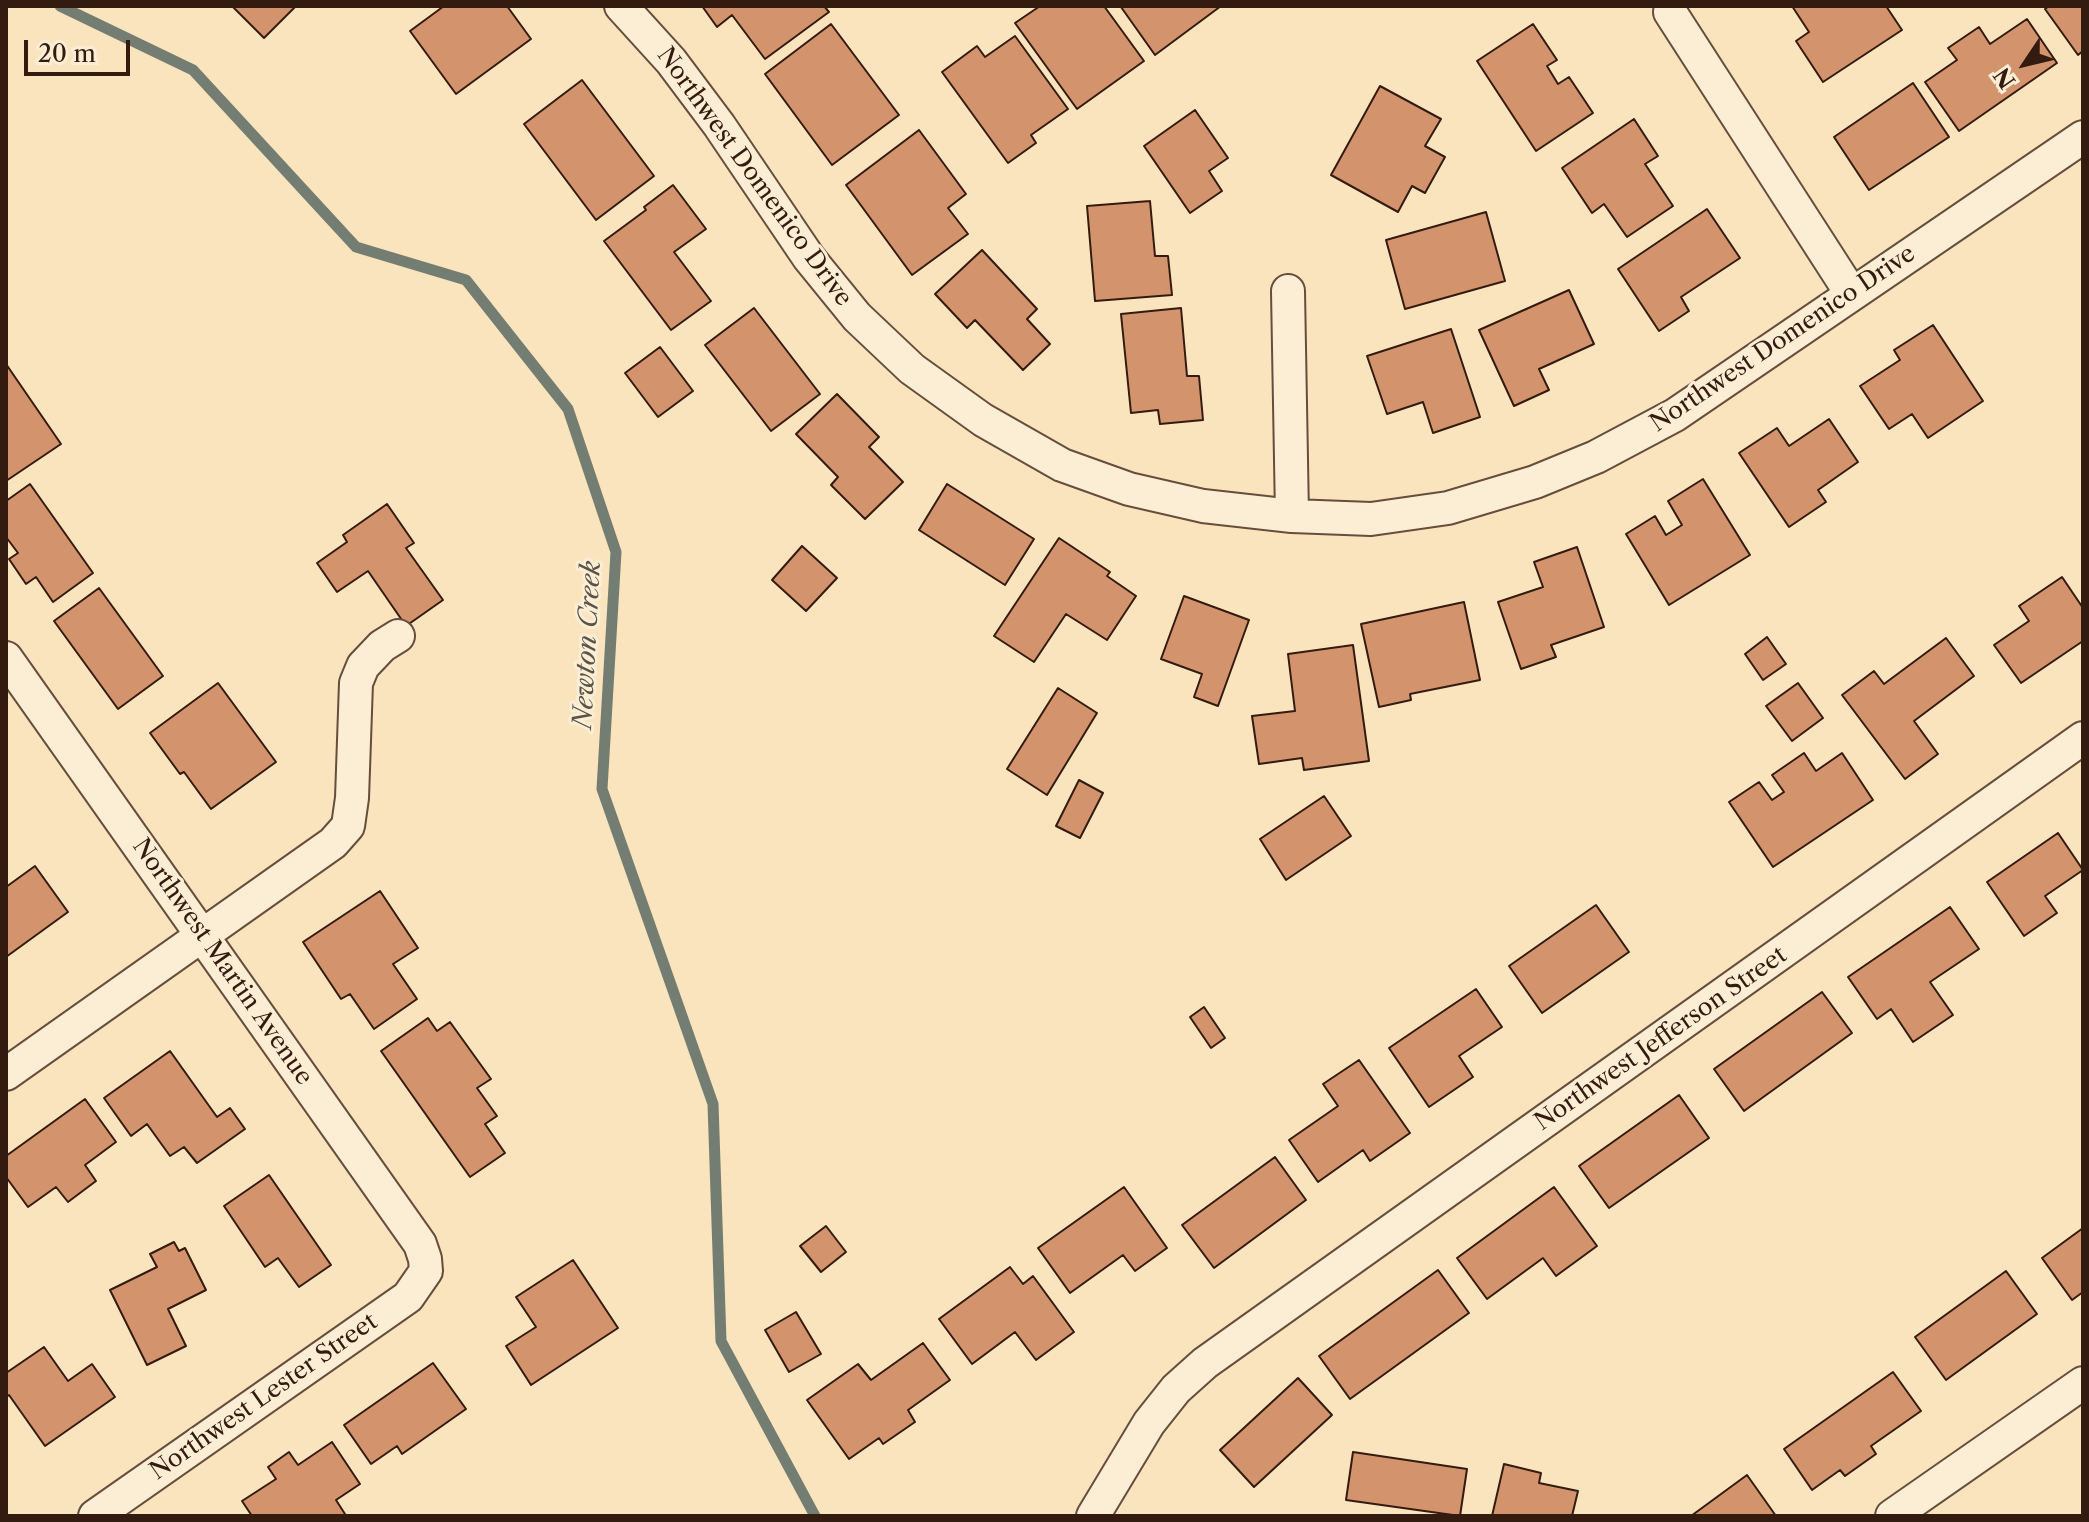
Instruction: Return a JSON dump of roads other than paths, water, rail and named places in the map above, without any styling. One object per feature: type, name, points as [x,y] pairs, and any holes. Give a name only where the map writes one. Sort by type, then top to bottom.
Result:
[{"type":"street","name":"Northwest Domenico Drive","points":[[621,6],[671,61],[719,125],[818,270],[857,317],[912,369],[983,420],[1062,465],[1129,489],[1203,506],[1292,516],[1371,519],[1448,508],[1535,482],[1596,457],[1675,415],[2083,137]]},
{"type":"street","points":[[1670,12],[1851,293]]},
{"type":"street","points":[[1288,291],[1292,516]]},
{"type":"street","points":[[6,1074],[333,843],[348,826],[352,798],[356,683],[363,666],[382,646],[398,636]]},
{"type":"street","name":"Northwest Martin Avenue","points":[[6,658],[420,1244],[426,1271]]},
{"type":"street","name":"Northwest Jefferson Street","points":[[1093,1516],[1149,1423],[1176,1389],[1238,1339],[2083,738]]},
{"type":"street","name":"Northwest Lester Street","points":[[95,1516],[408,1297],[426,1271]]},
{"type":"street","points":[[1892,1516],[2083,1383]]},
{"type":"waterway","name":"Newton Creek","points":[[60,6],[193,70],[356,247],[466,280],[568,409],[616,552],[602,789],[713,1104],[721,1341],[815,1516]]}]
